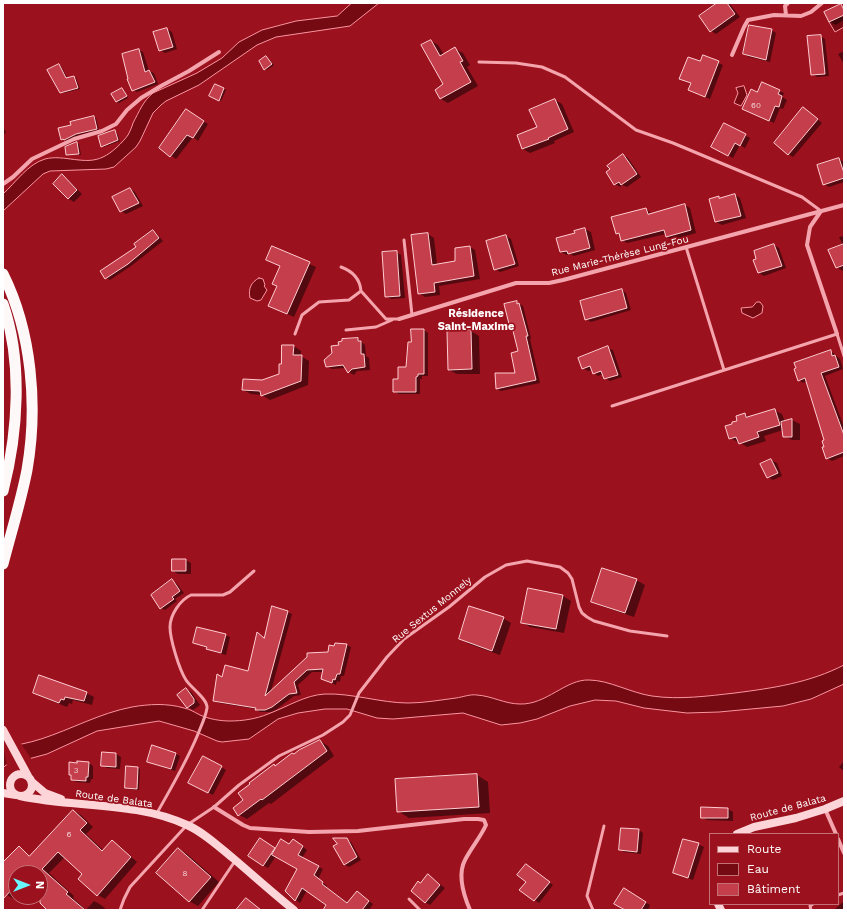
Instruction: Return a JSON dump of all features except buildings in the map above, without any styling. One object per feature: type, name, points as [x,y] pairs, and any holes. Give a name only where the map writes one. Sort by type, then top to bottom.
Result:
[{"type":"highway","points":[[3,274],[15,304],[28,359],[32,388],[32,421],[27,471],[3,564]]},
{"type":"highway","points":[[3,304],[11,338],[14,361],[16,411],[12,449],[3,491]]},
{"type":"main road","points":[[3,730],[30,779],[32,786],[30,792],[24,796],[18,796],[11,790],[12,779],[21,774],[30,779],[46,793],[72,803]]},
{"type":"main road","name":"Route de Balata","points":[[3,793],[47,801],[126,808],[156,814],[187,825],[201,833],[294,910]]},
{"type":"main road","name":"Route de Balata","points":[[739,833],[754,827],[825,810],[844,801]]},
{"type":"street","points":[[786,15],[785,6],[788,3]]},
{"type":"street","points":[[732,55],[748,20],[774,15],[801,16],[811,12],[822,3]]},
{"type":"street","points":[[3,184],[14,178],[32,159],[74,139],[102,131],[116,124],[127,110],[141,98],[189,72],[219,52]]},
{"type":"street","name":"Rue Marie-Thérèse Lung-Fou","points":[[399,319],[516,283],[563,280],[844,205]]},
{"type":"street","points":[[821,211],[810,227],[807,246],[837,334]]},
{"type":"street","points":[[214,807],[242,825],[250,828],[309,832],[358,831],[464,819],[484,820],[486,825],[464,862],[462,876],[464,896],[470,910]]},
{"type":"street","points":[[825,810],[836,833]]},
{"type":"street","points":[[839,842],[844,853]]},
{"type":"lane","points":[[479,62],[516,63],[542,67],[565,77],[636,130],[802,197],[821,211]]},
{"type":"lane","points":[[404,240],[412,315]]},
{"type":"lane","points":[[686,247],[724,370]]},
{"type":"lane","points":[[341,267],[349,270],[360,283],[361,291],[386,318],[392,320]]},
{"type":"lane","points":[[295,334],[302,315],[319,302],[349,300],[361,291]]},
{"type":"lane","points":[[346,330],[376,327],[392,320],[399,319]]},
{"type":"lane","points":[[612,406],[837,334],[844,356]]},
{"type":"lane","name":"Rue Sextus Monnely","points":[[120,910],[130,887],[187,825],[214,807],[239,785],[279,756],[323,735],[344,722],[350,715],[359,693],[387,657],[404,640],[449,607],[485,577],[506,565],[527,561],[560,567],[568,573],[572,579],[582,613],[594,621],[630,631],[667,636]]},
{"type":"lane","points":[[156,814],[196,740],[206,714],[207,704],[187,682],[183,675],[170,634],[171,617],[183,599],[190,595],[223,595],[230,592],[254,571]]},
{"type":"lane","points":[[593,910],[588,896],[604,826]]},
{"type":"lane","points":[[202,910],[235,861]]},
{"type":"lane","points":[[409,899],[420,910]]},
{"type":"water","points":[[352,3],[379,3],[350,26],[276,37],[257,45],[199,85],[166,101],[161,105],[153,113],[136,147],[114,167],[106,169],[50,171],[43,174],[3,211],[3,194],[22,174],[39,161],[52,158],[82,160],[96,159],[103,157],[114,150],[128,135],[146,100],[153,93],[197,73],[222,58],[239,42],[262,30],[296,21],[337,16]]},
{"type":"water","points":[[844,15],[844,27],[835,32],[829,22]]},
{"type":"water","points":[[744,86],[747,95],[741,106],[734,103],[738,93],[736,88]]},
{"type":"water","points":[[259,278],[263,279],[264,286],[267,290],[261,300],[257,301],[250,298],[249,292],[252,284]]},
{"type":"water","points":[[757,302],[760,302],[763,306],[762,313],[753,318],[742,313],[741,308],[752,307]]},
{"type":"water","points":[[844,665],[844,684],[811,699],[783,706],[719,712],[687,713],[644,708],[616,701],[595,700],[570,706],[537,719],[501,725],[463,713],[393,719],[377,718],[347,709],[325,709],[298,713],[278,719],[249,739],[222,742],[194,731],[159,721],[97,731],[47,754],[6,765],[3,768],[3,748],[36,740],[109,713],[138,706],[158,704],[178,706],[211,719],[235,721],[259,717],[303,699],[325,694],[346,695],[398,703],[432,701],[474,695],[520,704],[539,701],[572,683],[589,680],[612,684],[652,696],[673,698],[694,697],[777,687],[818,676]]},
{"type":"pier","points":[[20,742],[32,760],[7,766],[3,746]]},
{"type":"district","name":"Résidence Saint-Maxime","points":[[476,320]]}]
